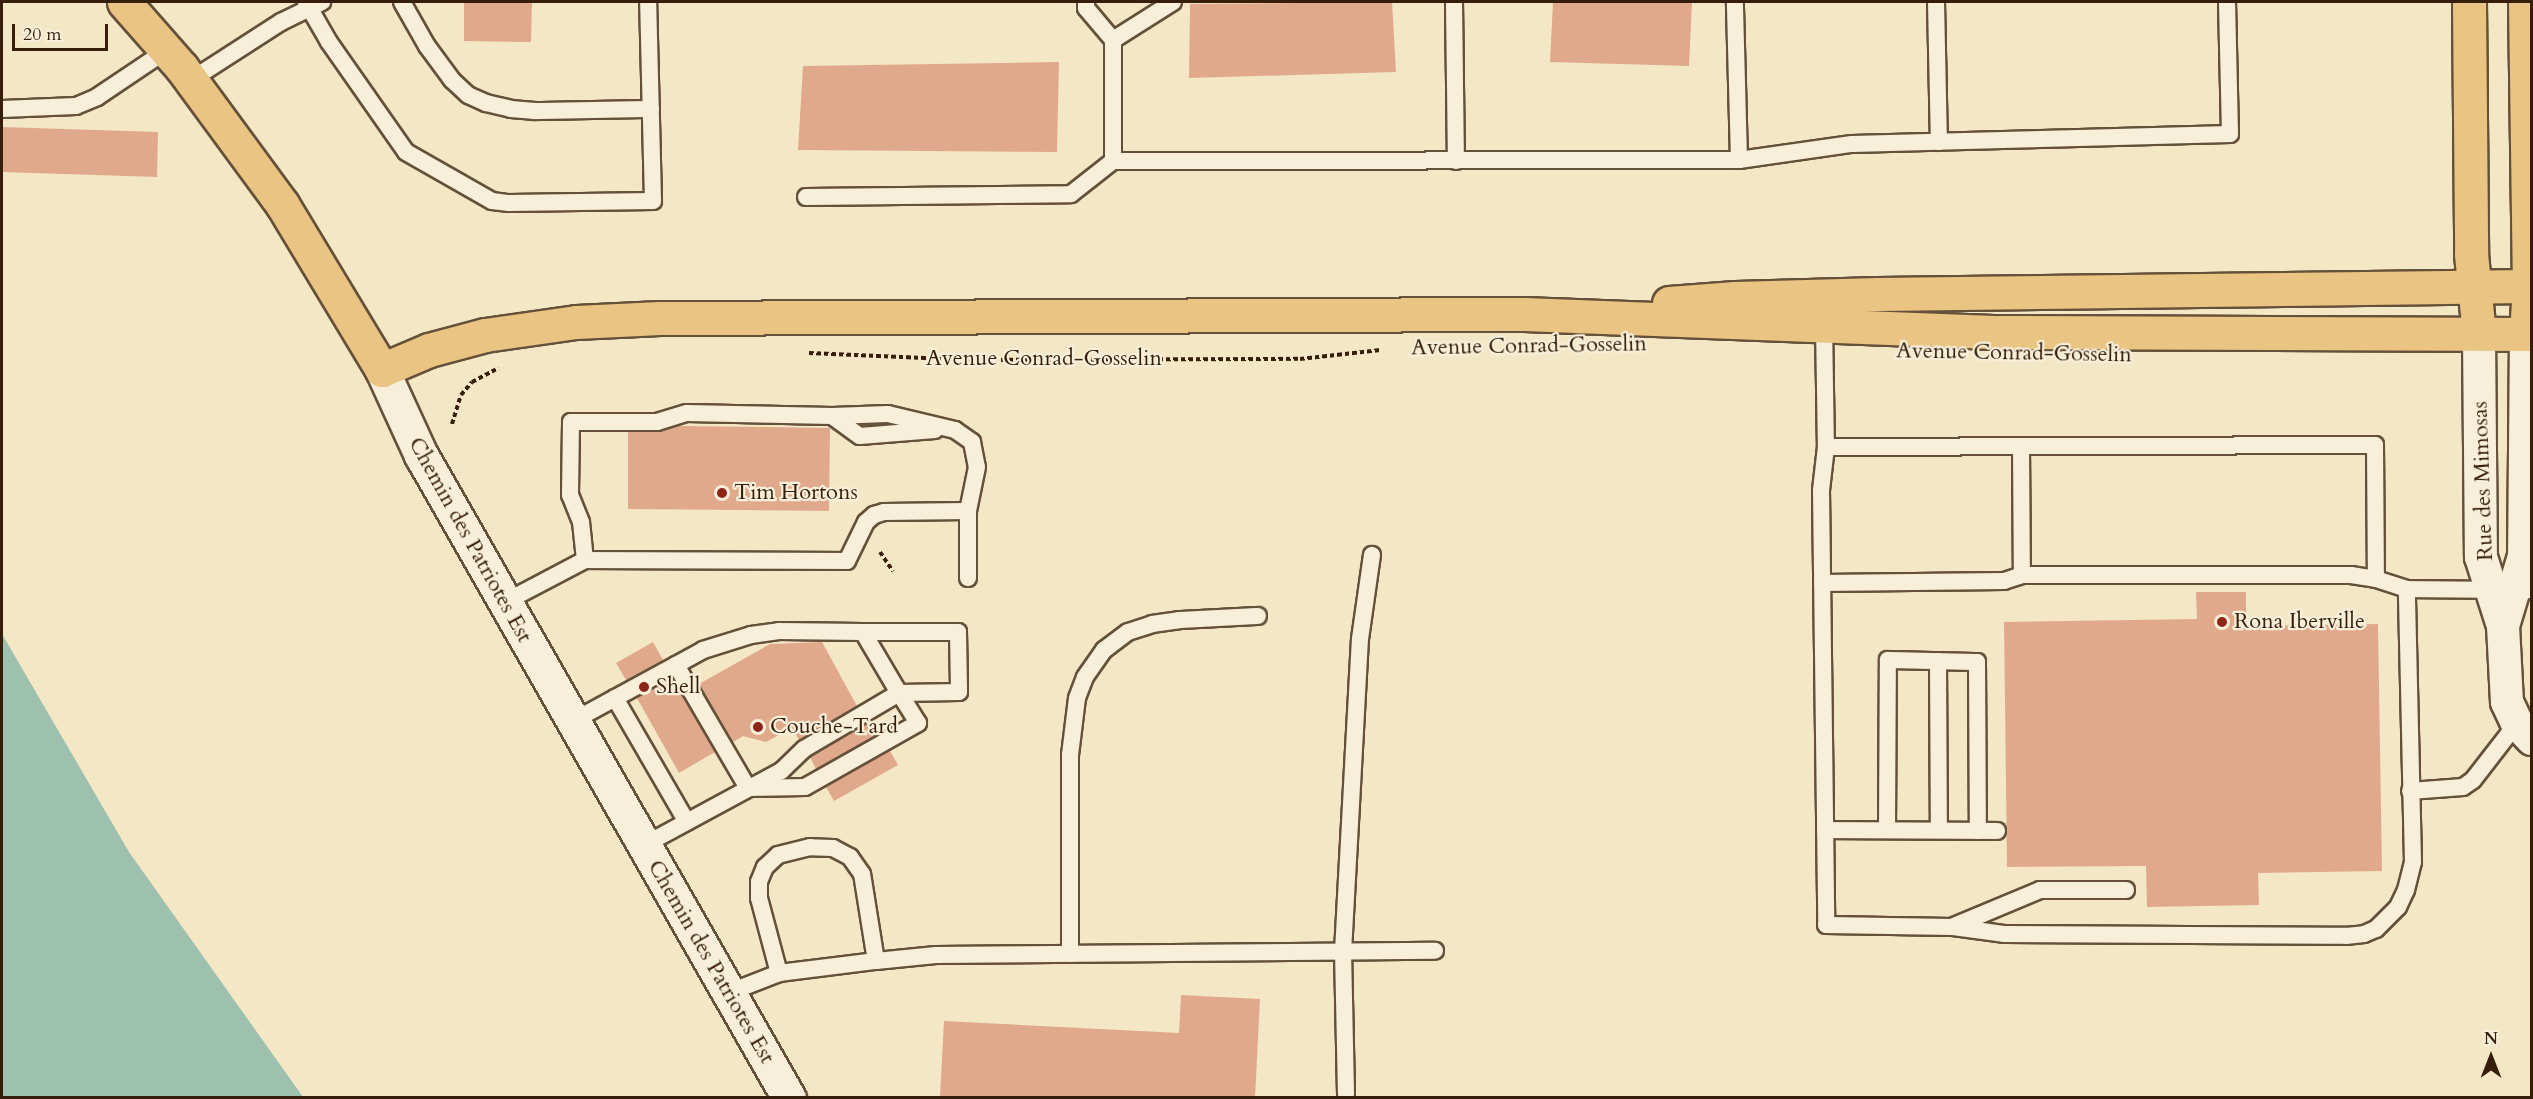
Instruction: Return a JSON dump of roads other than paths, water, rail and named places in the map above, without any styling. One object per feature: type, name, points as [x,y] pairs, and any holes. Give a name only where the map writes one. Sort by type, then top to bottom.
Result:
[{"type":"main road","name":"Chemin des Patriotes Est","points":[[124,2],[191,80],[282,204],[382,370]]},
{"type":"main road","points":[[2469,2],[2473,287],[2479,334]]},
{"type":"main road","points":[[2525,2],[2529,334]]},
{"type":"main road","name":"Avenue Conrad-Gosselin","points":[[1524,314],[1771,297],[2530,286]]},
{"type":"main road","name":"Avenue Conrad-Gosselin","points":[[382,370],[429,350],[485,335],[576,322],[615,320],[1524,314],[1735,324],[1824,324],[2000,332],[2529,334]]},
{"type":"street","name":"Rue des Mimosas","points":[[2479,334],[2481,557],[2512,590]]},
{"type":"street","name":"Rue des Mimosas","points":[[2524,731],[2507,702],[2503,626],[2524,556],[2529,334]]},
{"type":"street","name":"Chemin des Patriotes Est","points":[[382,370],[421,455],[789,1098]]},
{"type":"lane","points":[[402,2],[428,46],[452,80],[468,95],[486,103],[510,109],[535,111],[651,109]]},
{"type":"lane","points":[[191,80],[312,3],[329,42],[406,152],[492,201],[653,201],[648,2]]},
{"type":"lane","points":[[1086,2],[1086,8],[1113,40],[1113,161]]},
{"type":"lane","points":[[1113,40],[1173,2]]},
{"type":"lane","points":[[1454,2],[1456,161]]},
{"type":"lane","points":[[1735,2],[1739,160]]},
{"type":"lane","points":[[1936,2],[1939,141]]},
{"type":"lane","points":[[806,197],[1071,194],[1113,161],[1739,160],[1852,144],[2230,134],[2228,2]]},
{"type":"lane","points":[[2,110],[76,106],[97,97],[167,50]]},
{"type":"lane","points":[[1824,324],[1826,447],[1821,490],[1826,925],[1953,927],[2004,934],[2346,936],[2364,934],[2376,929],[2390,917],[2406,890],[2413,862],[2407,588]]},
{"type":"lane","points":[[585,560],[581,522],[570,495],[571,422],[657,422],[687,413],[832,416],[888,414],[964,434],[972,442],[976,453],[975,480],[968,511],[968,578]]},
{"type":"lane","points":[[832,416],[860,436],[887,436],[945,429]]},
{"type":"lane","points":[[1826,447],[2375,445],[2376,579]]},
{"type":"lane","points":[[2021,446],[2022,575]]},
{"type":"lane","points":[[505,602],[585,560],[846,561],[866,522],[874,515],[884,512],[968,511]]},
{"type":"lane","points":[[1346,1094],[1343,952],[1359,639],[1372,555]]},
{"type":"lane","points":[[1822,583],[2004,580],[2022,575],[2351,575],[2407,588],[2512,590]]},
{"type":"lane","points":[[1071,954],[1071,755],[1077,698],[1085,677],[1104,650],[1128,632],[1152,624],[1179,620],[1258,616]]},
{"type":"lane","points":[[573,721],[703,650],[751,635],[779,631],[958,632],[959,692],[899,693],[804,749],[781,771],[644,845]]},
{"type":"lane","points":[[748,788],[805,787],[918,723],[863,632]]},
{"type":"lane","points":[[1887,830],[1888,660],[1977,662],[1978,831]]},
{"type":"lane","points":[[1938,662],[1939,830]]},
{"type":"lane","points":[[676,665],[748,788]]},
{"type":"lane","points":[[615,698],[687,822]]},
{"type":"lane","points":[[2410,792],[2463,787],[2524,731]]},
{"type":"lane","points":[[1825,830],[1997,831]]},
{"type":"lane","points":[[779,973],[759,898],[759,882],[765,867],[778,855],[810,847],[833,848],[849,857],[862,874],[876,961]]},
{"type":"lane","points":[[1953,927],[2040,890],[2126,890]]},
{"type":"lane","points":[[729,993],[779,973],[936,955],[1436,951]]},
{"type":"place","name":"Tim Hortons","points":[[722,493]]},
{"type":"place","name":"Rona Iberville","points":[[2222,622]]},
{"type":"place","name":"Shell","points":[[644,687]]},
{"type":"place","name":"Couche-Tard","points":[[758,727]]}]
